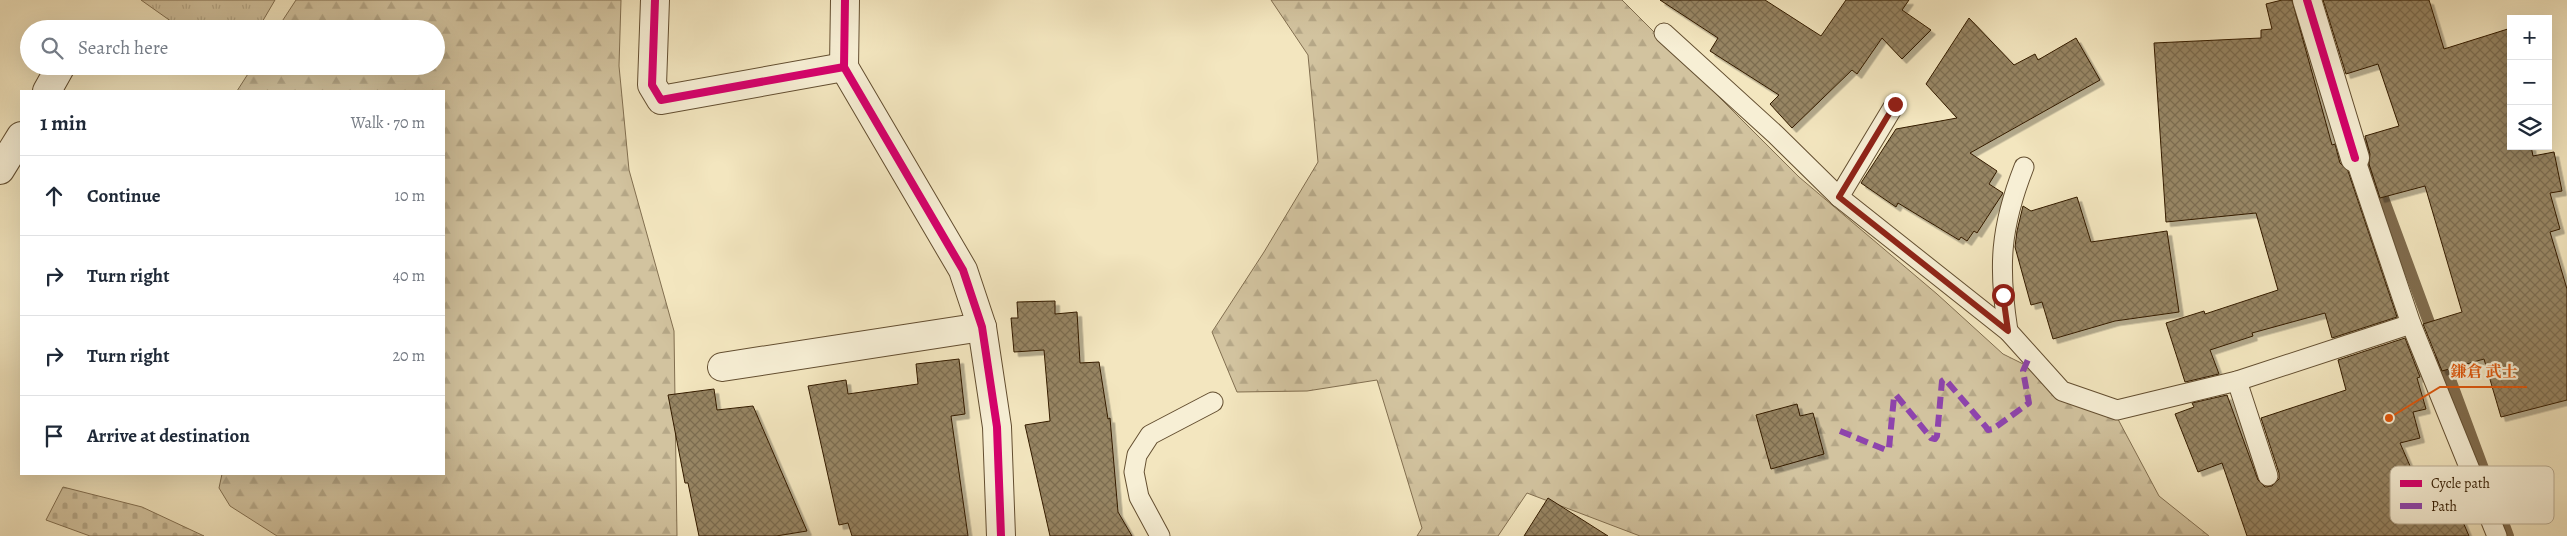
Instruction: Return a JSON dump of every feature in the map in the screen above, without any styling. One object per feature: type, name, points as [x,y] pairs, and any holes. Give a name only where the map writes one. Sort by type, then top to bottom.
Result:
[{"type":"street","points":[[655,0],[652,85],[661,100],[844,67]]},
{"type":"street","points":[[845,0],[844,67],[963,270],[982,327],[997,427],[1002,536]]},
{"type":"street","points":[[2307,0],[2355,158]]},
{"type":"street","points":[[48,90],[56,75]]},
{"type":"street","points":[[0,170],[20,138]]},
{"type":"street","points":[[722,367],[982,327]]},
{"type":"lane","points":[[1664,33],[1776,135],[1839,197],[2008,331],[2062,391],[2117,410],[2237,381],[2411,324]]},
{"type":"lane","points":[[1839,197],[1895,104]]},
{"type":"lane","points":[[2355,158],[2411,324],[2469,466]]},
{"type":"lane","points":[[2008,331],[2003,295],[2003,242],[2012,198],[2024,167]]},
{"type":"lane","points":[[2237,381],[2268,476]]},
{"type":"lane","points":[[1160,536],[1138,497],[1134,472],[1137,455],[1150,435],[1213,402]]},
{"type":"lane","points":[[2492,524],[2497,536]]},
{"type":"green space","points":[[141,0],[275,0],[263,20],[169,20]]},
{"type":"green space","points":[[296,0],[621,0],[619,66],[629,170],[674,331],[677,536],[277,536],[230,506],[219,488],[222,475],[445,475],[445,90],[238,90],[247,75],[445,75],[445,20],[283,20]]},
{"type":"green space","points":[[1271,0],[1622,0],[1799,177],[1937,294],[2003,354],[2112,408],[2159,496],[2209,536],[1640,536],[1527,493],[1498,536],[1417,536],[1422,528],[1377,380],[1307,391],[1237,392],[1212,332],[1264,252],[1318,162],[1308,55]]},
{"type":"green space","points":[[63,487],[142,507],[204,536],[90,536],[46,520]]},
{"type":"building","points":[[1660,0],[1765,0],[1821,36],[1846,0],[1909,0],[1902,10],[1931,30],[1902,59],[1882,38],[1857,74],[1852,70],[1792,128],[1770,104],[1779,95],[1710,51],[1718,38]]},
{"type":"building","points":[[2282,0],[2292,0],[2332,145],[2335,144],[2340,163],[2348,171],[2397,317],[2332,338],[2325,313],[2252,333],[2253,336],[2210,350],[2219,374],[2185,382],[2166,323],[2204,311],[2205,314],[2278,290],[2256,213],[2166,222],[2154,43],[2261,38],[2261,30],[2272,29],[2266,4]]},
{"type":"building","points":[[2323,0],[2429,0],[2444,49],[2507,29],[2507,150],[2532,150],[2533,156],[2554,152],[2562,191],[2550,193],[2560,229],[2550,232],[2567,289],[2567,400],[2501,417],[2484,359],[2442,371],[2423,324],[2462,312],[2425,186],[2380,198],[2369,164],[2370,154],[2365,136],[2399,126],[2378,64],[2346,74]]},
{"type":"building","points":[[1969,18],[2014,65],[2035,54],[2038,60],[2076,38],[2100,80],[1970,153],[1997,171],[1989,184],[2003,193],[1977,233],[1974,231],[1967,241],[1961,237],[1959,240],[1898,203],[1896,207],[1861,183],[1896,129],[1957,118],[1926,84]]},
{"type":"building","points":[[2077,197],[2091,242],[2167,231],[2179,312],[2115,321],[2053,339],[2042,302],[2031,305],[2015,247],[2017,231],[2023,206],[2031,211]]},
{"type":"building","points":[[1055,301],[1055,314],[1077,312],[1080,363],[1099,362],[1108,419],[1110,418],[1118,512],[1132,536],[1050,536],[1025,425],[1050,421],[1044,350],[1014,352],[1011,318],[1018,318],[1017,302]]},
{"type":"building","points":[[2405,338],[2420,377],[2417,378],[2426,409],[2413,412],[2420,438],[2400,443],[2410,466],[2390,466],[2390,524],[2464,524],[2469,536],[2247,536],[2222,463],[2198,472],[2175,414],[2194,407],[2192,403],[2227,395],[2258,480],[2265,487],[2272,486],[2279,479],[2279,473],[2261,418],[2346,390],[2338,360]]},
{"type":"building","points":[[959,359],[965,414],[951,416],[968,536],[852,536],[848,523],[839,525],[808,386],[846,380],[848,394],[918,384],[916,364]]},
{"type":"building","points":[[714,389],[717,410],[753,406],[807,531],[776,536],[699,536],[688,483],[685,483],[668,395]]},
{"type":"building","points":[[1797,404],[1800,416],[1813,413],[1824,454],[1771,469],[1756,415]]},
{"type":"building","points":[[1548,498],[1608,536],[1524,536]]},
{"type":"waterway","points":[[2363,144],[2434,336]]},
{"type":"waterway","points":[[2441,355],[2482,466]]},
{"type":"waterway","points":[[2504,524],[2508,536]]},
{"type":"marked path","points":[[1840,431],[1886,450],[1889,448],[1894,397],[1896,395],[1931,438],[1935,439],[1937,436],[1942,381],[1945,379],[1988,430],[1993,429],[2029,403],[2023,371],[2030,355]]},
{"type":"cycle path","points":[[655,0],[652,85],[661,100],[844,67]]},
{"type":"cycle path","points":[[845,0],[844,67],[963,270],[982,327],[997,427],[1001,536]]},
{"type":"cycle path","points":[[2307,0],[2355,158]]},
{"type":"place","name":"鎌倉 武士","points":[[2389,418]]},
{"type":"route","points":[[1895,104],[1839,197],[2008,331],[2003,295]]}]
